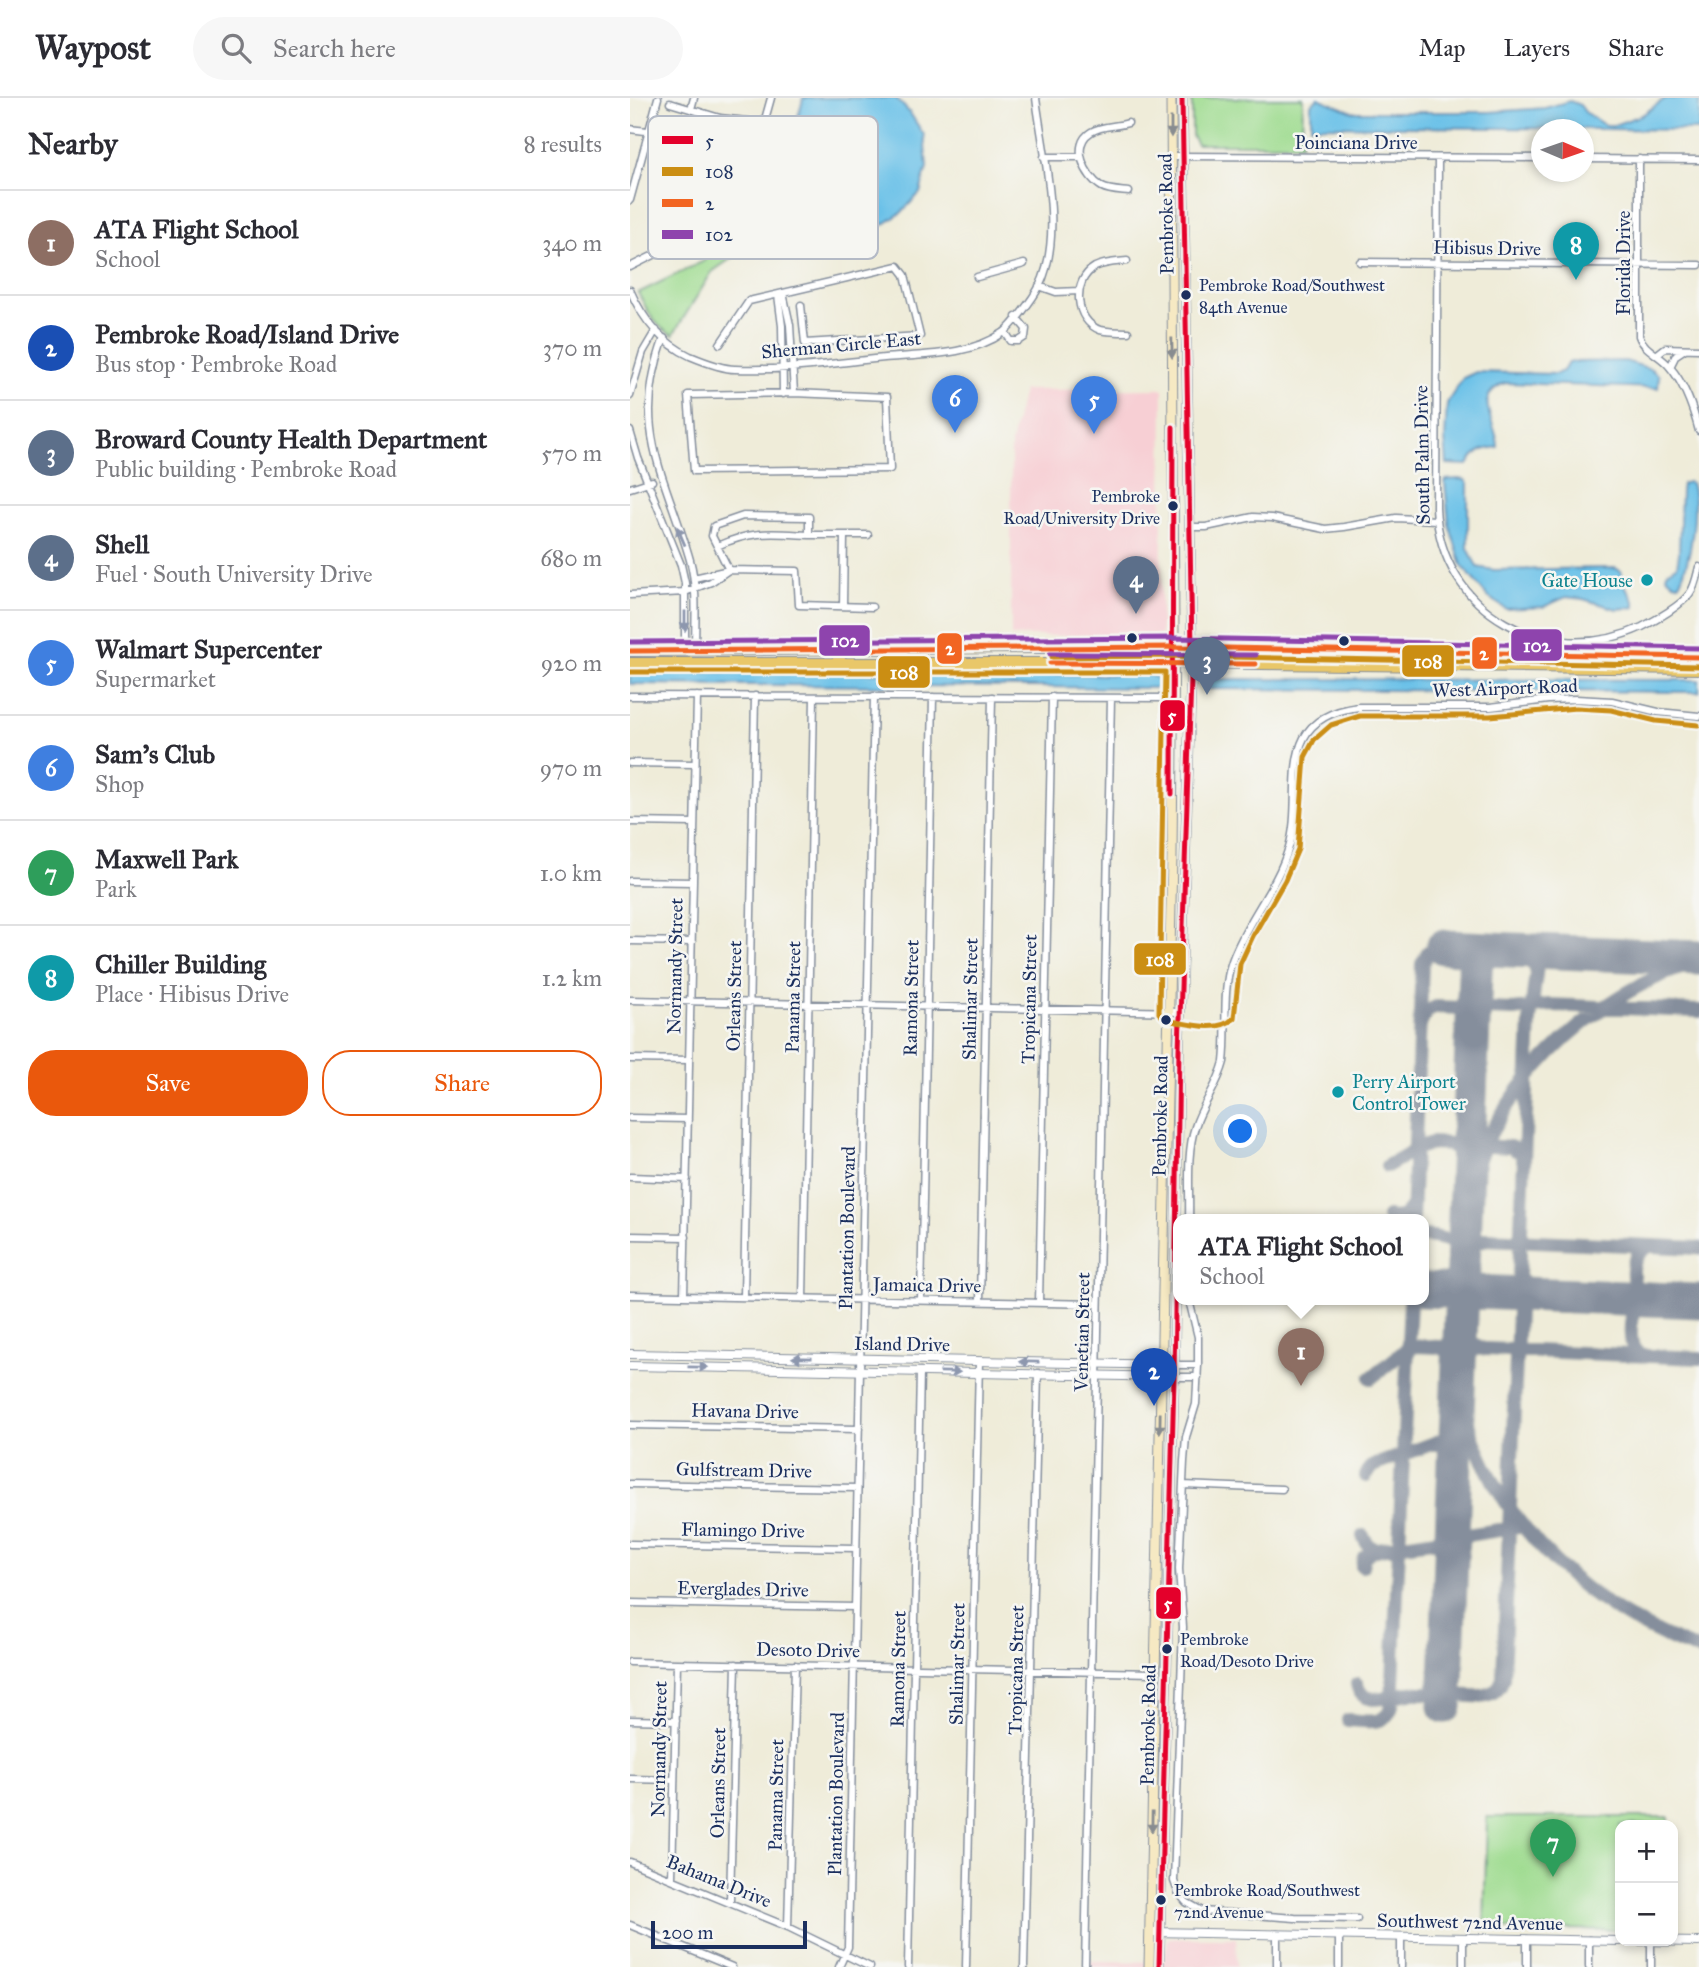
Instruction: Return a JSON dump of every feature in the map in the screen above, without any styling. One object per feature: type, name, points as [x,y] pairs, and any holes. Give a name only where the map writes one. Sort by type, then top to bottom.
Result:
[{"type":"main road","name":"Pembroke Road","points":[[1149,1967],[1174,663],[1171,98]]},
{"type":"main road","name":"Pembroke Road","points":[[1175,1214],[1192,648],[1182,98]]},
{"type":"main road","points":[[1171,302],[1185,302]]},
{"type":"main road","points":[[630,651],[1174,647],[1699,657]]},
{"type":"main road","points":[[921,663],[928,655],[996,652],[1007,648]]},
{"type":"main road","points":[[630,663],[1174,663],[1699,669]]},
{"type":"main road","name":"Pembroke Road","points":[[1159,1967],[1174,1305]]},
{"type":"main road","points":[[1154,1673],[1161,1683],[1160,1733],[1165,1748]]},
{"type":"main road","points":[[1153,1744],[1158,1752],[1158,1797],[1164,1805]]},
{"type":"street","points":[[654,116],[658,98]]},
{"type":"street","points":[[691,109],[694,98]]},
{"type":"street","points":[[766,116],[771,98]]},
{"type":"street","points":[[1005,332],[1039,286],[1048,263],[1053,227],[1036,98]]},
{"type":"street","points":[[670,103],[714,116]]},
{"type":"street","points":[[1128,123],[1089,133],[1083,139],[1081,157],[1088,176],[1104,189],[1129,192]]},
{"type":"street","points":[[630,129],[648,132]]},
{"type":"street","points":[[631,195],[648,139]]},
{"type":"street","name":"Poinciana Drive","points":[[1171,156],[1531,158]]},
{"type":"street","points":[[1044,157],[1081,157]]},
{"type":"street","name":"South Palm Drive","points":[[1438,158],[1436,520],[1448,560],[1467,590],[1504,623],[1532,636],[1570,643],[1609,639],[1649,624],[1690,593],[1699,567]]},
{"type":"street","points":[[1594,159],[1699,160]]},
{"type":"street","name":"Florida Drive","points":[[1639,159],[1639,336],[1641,342],[1670,367],[1688,396],[1699,431]]},
{"type":"street","points":[[630,267],[648,259]]},
{"type":"street","points":[[1127,261],[1105,263],[1096,267],[1087,273],[1079,291],[1080,307],[1085,320],[1099,330],[1128,332]]},
{"type":"street","name":"Hibisus Drive","points":[[1360,262],[1699,265]]},
{"type":"street","points":[[977,277],[1024,264]]},
{"type":"street","points":[[720,344],[749,302],[898,266],[905,275],[920,337],[805,343],[801,305]]},
{"type":"street","points":[[1039,286],[1056,292],[1079,291]]},
{"type":"street","name":"Sherman Circle East","points":[[630,290],[633,307],[664,338],[688,355],[732,370],[792,367],[964,349],[1005,332],[1011,341],[1019,341],[1025,337],[1026,329],[1016,317]]},
{"type":"street","points":[[780,294],[793,325],[795,344],[791,351]]},
{"type":"street","points":[[780,294],[791,351],[793,393]]},
{"type":"street","points":[[783,394],[788,315]]},
{"type":"street","points":[[639,400],[630,397],[643,352],[656,330]]},
{"type":"street","points":[[640,390],[645,372],[664,338]]},
{"type":"street","points":[[1656,355],[1665,348],[1699,349]]},
{"type":"street","points":[[1670,367],[1676,355],[1686,349]]},
{"type":"street","points":[[793,393],[887,397],[890,469],[694,471],[688,395],[793,393]]},
{"type":"street","points":[[630,431],[681,565],[690,651]]},
{"type":"street","points":[[648,457],[685,545],[694,578],[690,651]]},
{"type":"street","points":[[630,488],[657,480]]},
{"type":"street","points":[[729,570],[712,536],[714,526],[743,516],[809,517],[809,535]]},
{"type":"street","points":[[1191,527],[1206,527],[1253,517],[1325,528],[1396,518],[1436,520]]},
{"type":"street","points":[[717,546],[755,532],[868,535]]},
{"type":"street","points":[[843,606],[845,535]]},
{"type":"street","points":[[694,578],[729,570],[797,571],[799,605],[872,607]]},
{"type":"street","points":[[630,595],[685,592],[711,582],[729,570]]},
{"type":"street","points":[[630,696],[1173,698]]},
{"type":"street","name":"Normandy Street","points":[[684,1296],[697,696]]},
{"type":"street","name":"Orleans Street","points":[[744,1297],[755,696]]},
{"type":"street","name":"Plantation Boulevard","points":[[839,1967],[848,1947],[874,696]]},
{"type":"street","name":"Panama Street","points":[[803,1298],[814,697]]},
{"type":"street","name":"Ramona Street","points":[[921,1300],[933,697]]},
{"type":"street","name":"Shalimar Street","points":[[980,1301],[992,697]]},
{"type":"street","name":"Tropicana Street","points":[[1039,1302],[1052,697]]},
{"type":"street","name":"Venetian Street","points":[[1085,1967],[1111,698]]},
{"type":"street","name":"West Airport Road","points":[[1189,1214],[1192,1136],[1197,1120],[1220,1077],[1224,1062],[1230,968],[1287,853],[1293,832],[1296,756],[1304,739],[1315,726],[1332,713],[1359,707],[1490,707],[1548,700],[1612,701],[1658,712],[1699,716]]},
{"type":"street","points":[[630,763],[695,764]]},
{"type":"street","points":[[630,822],[694,823]]},
{"type":"street","points":[[630,881],[693,882]]},
{"type":"street","points":[[630,941],[692,942]]},
{"type":"street","points":[[630,1000],[1180,1012]]},
{"type":"street","points":[[630,1059],[689,1060]]},
{"type":"street","points":[[630,1118],[688,1119]]},
{"type":"street","points":[[630,1177],[687,1178]]},
{"type":"street","points":[[630,1236],[686,1237]]},
{"type":"street","name":"Jamaica Drive","points":[[630,1295],[1098,1304]]},
{"type":"street","points":[[1190,1305],[1197,1332],[1198,1377],[1196,1404],[1185,1444],[1179,1558],[1183,1617],[1174,1881],[1181,1897],[1191,1906],[1207,1912],[1357,1919]]},
{"type":"street","name":"Island Drive","points":[[630,1354],[1174,1365]]},
{"type":"street","name":"Shalimar Street","points":[[967,1967],[979,1361]]},
{"type":"street","points":[[1174,1365],[1198,1365]]},
{"type":"street","name":"Island Drive","points":[[630,1366],[1174,1377]]},
{"type":"street","name":"Ramona Street","points":[[908,1967],[920,1371]]},
{"type":"street","name":"Tropicana Street","points":[[1024,1967],[1038,1373]]},
{"type":"street","points":[[1174,1377],[1198,1377]]},
{"type":"street","name":"Havana Drive","points":[[630,1425],[859,1429]]},
{"type":"street","name":"Gulfstream Drive","points":[[630,1484],[857,1488]]},
{"type":"street","points":[[1183,1485],[1282,1489]]},
{"type":"street","name":"Flamingo Drive","points":[[630,1544],[856,1548]]},
{"type":"street","name":"Everglades Drive","points":[[630,1603],[855,1607]]},
{"type":"street","name":"Desoto Drive","points":[[630,1662],[1154,1673]]},
{"type":"street","name":"Normandy Street","points":[[672,1878],[677,1663]]},
{"type":"street","name":"Orleans Street","points":[[730,1902],[736,1664]]},
{"type":"street","name":"Panama Street","points":[[789,1927],[795,1665]]},
{"type":"street","points":[[630,1720],[676,1721]]},
{"type":"street","points":[[630,1779],[674,1780]]},
{"type":"street","name":"Bahama Drive","points":[[630,1862],[789,1927],[870,1967]]},
{"type":"street","points":[[630,1925],[732,1967]]},
{"type":"street","name":"Southwest 72nd Avenue","points":[[1151,1932],[1615,1941]]},
{"type":"street","points":[[1277,1934],[1277,1967]]},
{"type":"street","points":[[1339,1936],[1339,1967]]},
{"type":"street","points":[[1401,1937],[1401,1967]]},
{"type":"street","points":[[1463,1938],[1463,1967]]},
{"type":"street","points":[[1527,1939],[1527,1967]]},
{"type":"street","points":[[1589,1940],[1589,1967]]},
{"type":"street","points":[[1678,1942],[1699,1942]]},
{"type":"street","points":[[1651,1946],[1651,1967]]},
{"type":"shaded area","points":[[1163,389],[1161,635],[1011,636],[1011,443],[1023,390]]},
{"type":"shaded area","points":[[1168,1938],[1236,1938],[1237,1967],[1089,1967],[1089,1961],[1164,1962]]},
{"type":"green space","points":[[1192,98],[1303,98],[1302,144],[1197,144],[1192,136]]},
{"type":"green space","points":[[730,259],[712,272],[673,335],[661,328],[638,293],[704,261]]},
{"type":"green space","points":[[1487,1817],[1669,1817],[1669,1820],[1615,1820],[1615,1930],[1484,1928]]},
{"type":"water","points":[[803,98],[896,98],[910,113],[924,135],[927,167],[920,193],[901,213],[878,228],[878,116],[798,116]]},
{"type":"water","points":[[1318,98],[1353,112],[1490,112],[1545,108],[1570,101],[1580,105],[1585,112],[1604,125],[1614,125],[1642,115],[1666,98],[1699,98],[1699,130],[1594,129],[1594,119],[1531,119],[1531,128],[1311,126],[1311,104]]},
{"type":"water","points":[[1625,361],[1651,369],[1659,376],[1658,388],[1505,383],[1495,389],[1487,403],[1498,447],[1480,452],[1468,465],[1447,464],[1447,403],[1463,378],[1476,372],[1556,374],[1563,371],[1568,363]]},
{"type":"water","points":[[1446,480],[1465,480],[1468,484],[1468,548],[1477,567],[1494,570],[1615,568],[1621,571],[1622,580],[1635,607],[1617,609],[1566,597],[1543,607],[1506,609],[1488,597],[1462,566],[1449,524],[1445,483]]},
{"type":"water","points":[[1691,483],[1693,493],[1693,534],[1679,584],[1666,576],[1667,572],[1677,566],[1681,491],[1682,484]]},
{"type":"water","points":[[630,671],[1150,675],[1163,680],[1163,688],[630,684]]},
{"type":"water","points":[[1206,680],[1699,680],[1699,692],[1206,689]]},
{"type":"taxiway","points":[[1412,1214],[1422,964],[1428,952],[1443,947]]},
{"type":"taxiway","points":[[1513,950],[1530,954],[1536,969]]},
{"type":"taxiway","points":[[1446,1694],[1487,1695],[1494,1692],[1503,1678],[1518,1311],[1522,1300],[1533,1294],[1523,1287],[1519,1276],[1530,1020],[1537,966],[1546,951]]},
{"type":"taxiway","points":[[1466,1204],[1477,1164],[1495,1125],[1520,1088],[1550,1053],[1584,1022],[1622,996],[1660,976],[1699,963]]},
{"type":"taxiway","points":[[1420,1025],[1426,1012],[1436,1007],[1513,1010],[1549,1005],[1699,1011]]},
{"type":"taxiway","points":[[1387,1166],[1432,1143],[1510,1147],[1520,1152],[1524,1162]]},
{"type":"taxiway","points":[[1448,1144],[1462,1154],[1467,1172]]},
{"type":"taxiway","points":[[1405,1214],[1413,1204]]},
{"type":"taxiway","points":[[1429,1237],[1454,1244],[1463,1262],[1470,1247],[1485,1239],[1699,1248]]},
{"type":"taxiway","points":[[1647,1299],[1636,1288],[1633,1271],[1638,1255],[1651,1246]]},
{"type":"taxiway","points":[[1618,1298],[1629,1305],[1632,1315]]},
{"type":"taxiway","points":[[1645,1356],[1635,1351],[1631,1331],[1635,1308],[1647,1299]]},
{"type":"taxiway","points":[[1348,1720],[1380,1720],[1392,1705],[1410,1305]]},
{"type":"taxiway","points":[[1461,1322],[1466,1339],[1481,1348]]},
{"type":"taxiway","points":[[1371,1378],[1407,1349],[1416,1346],[1699,1358]]},
{"type":"taxiway","points":[[1438,1347],[1450,1353],[1457,1364],[1466,1417],[1483,1461],[1501,1494],[1545,1552],[1601,1600],[1664,1636],[1699,1650]]},
{"type":"taxiway","points":[[1366,1476],[1375,1465],[1445,1439],[1457,1417]]},
{"type":"taxiway","points":[[1434,1444],[1449,1448],[1455,1461]]},
{"type":"taxiway","points":[[1437,1539],[1448,1530],[1453,1512]]},
{"type":"taxiway","points":[[1362,1566],[1364,1557],[1372,1550],[1518,1527]]},
{"type":"taxiway","points":[[1363,1536],[1368,1545],[1377,1550]]},
{"type":"taxiway","points":[[1357,1684],[1365,1697],[1379,1699],[1410,1693],[1439,1692],[1443,1690],[1446,1674]]},
{"type":"runway","points":[[1443,947],[1699,958]]},
{"type":"runway","points":[[1445,1706],[1476,949]]},
{"type":"runway","points":[[1429,1290],[1699,1301]]},
{"type":"transit line","name":"5","points":[[1176,1214],[1192,648],[1182,98]]},
{"type":"transit line","name":"5","points":[[1172,794],[1173,427]]},
{"type":"transit line","name":"102","points":[[630,642],[1174,638],[1699,648]]},
{"type":"transit line","name":"2","points":[[630,651],[1174,647],[1699,657]]},
{"type":"transit line","name":"102","points":[[1050,654],[1256,655]]},
{"type":"transit line","name":"108","points":[[1052,657],[1174,656],[1699,666]]},
{"type":"transit line","name":"2","points":[[1050,663],[1256,664]]},
{"type":"transit line","name":"108","points":[[630,672],[1165,672],[1159,1013],[1166,1020],[1202,1026],[1219,1025],[1234,1018],[1240,964],[1285,880],[1298,849],[1305,757],[1314,740],[1331,725],[1360,716],[1490,716],[1576,708],[1611,710],[1656,721],[1698,725]]},
{"type":"transit line","name":"5","points":[[1159,1967],[1175,1305]]},
{"type":"place","name":"Chiller Building","points":[[1576,280]]},
{"type":"place","name":"Pembroke Road/Southwest 84th Avenue","points":[[1186,295]]},
{"type":"place","name":"Sam's Club","points":[[955,433]]},
{"type":"place","name":"Walmart Supercenter","points":[[1094,434]]},
{"type":"place","name":"Pembroke Road/University Drive","points":[[1173,506]]},
{"type":"place","name":"Gate House","points":[[1647,580]]},
{"type":"place","name":"Shell","points":[[1136,614]]},
{"type":"place","name":"Broward County Health Department","points":[[1207,695]]},
{"type":"place","name":"Perry Airport Control Tower","points":[[1338,1092]]},
{"type":"place","name":"ATA Flight School","points":[[1301,1386]]},
{"type":"place","name":"Pembroke Road/Island Drive","points":[[1154,1406]]},
{"type":"place","name":"Pembroke Road/Desoto Drive","points":[[1167,1649]]},
{"type":"place","name":"Maxwell Park","points":[[1553,1877]]},
{"type":"place","name":"Pembroke Road/Southwest 72nd Avenue","points":[[1161,1900]]}]
